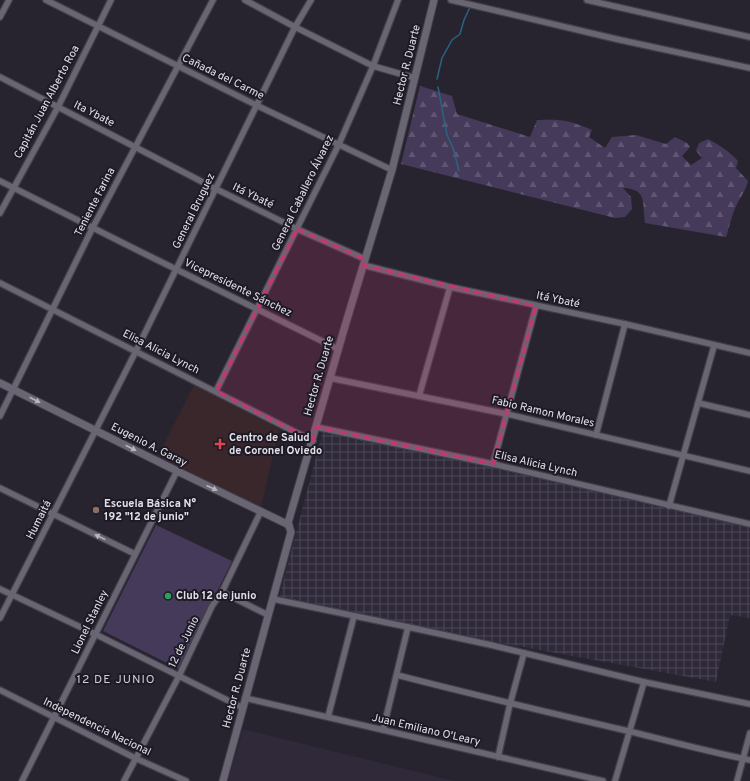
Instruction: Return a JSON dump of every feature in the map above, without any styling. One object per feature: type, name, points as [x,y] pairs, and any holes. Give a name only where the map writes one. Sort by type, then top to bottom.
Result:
[{"type":"street","points":[[0,17],[9,0]]},
{"type":"street","name":"Cañada del Carme","points":[[46,0],[258,106],[392,170]]},
{"type":"street","name":"Capitán Juan Alberto Roa","points":[[0,213],[58,106],[111,0]]},
{"type":"street","name":"Teniente Farina","points":[[0,416],[93,228],[213,0]]},
{"type":"street","points":[[245,0],[373,66],[415,78]]},
{"type":"street","name":"General Bruguez","points":[[96,431],[258,106],[295,27],[311,0]]},
{"type":"street","name":"General Caballero Álvarez","points":[[216,391],[339,144],[373,66],[398,0]]},
{"type":"street","name":"Hector R. Duarte","points":[[223,781],[291,532],[288,523],[313,441],[338,349],[392,170],[434,0]]},
{"type":"street","points":[[451,0],[616,39],[750,68]]},
{"type":"street","points":[[588,0],[750,37]]},
{"type":"street","name":"Ita Ybate","points":[[0,77],[135,147]]},
{"type":"street","name":"Itá Ybaté","points":[[135,147],[364,262],[450,287],[625,324],[714,346],[750,353]]},
{"type":"street","name":"Vicepresidente Sánchez","points":[[0,180],[93,228],[338,349]]},
{"type":"street","name":"Elisa Alicia Lynch","points":[[0,283],[313,441]]},
{"type":"street","points":[[419,396],[450,287]]},
{"type":"street","points":[[493,464],[508,414],[536,306]]},
{"type":"street","points":[[596,435],[625,324]]},
{"type":"street","points":[[669,506],[714,346]]},
{"type":"street","name":"Fabio Ramon Morales","points":[[330,378],[508,414],[750,471]]},
{"type":"street","name":"Eugenio A. Garay","points":[[0,383],[289,525]]},
{"type":"street","points":[[698,403],[750,415]]},
{"type":"street","name":"Elisa Alicia Lynch","points":[[316,427],[493,464],[750,524]]},
{"type":"street","name":"Humaitá","points":[[0,618],[96,431]]},
{"type":"street","name":"Lionel Stanley","points":[[22,781],[177,471]]},
{"type":"street","points":[[0,488],[135,554]]},
{"type":"street","name":"12 de Junio","points":[[124,781],[212,606],[222,592],[261,511]]},
{"type":"street","points":[[0,589],[95,634],[243,708]]},
{"type":"street","points":[[222,592],[268,615]]},
{"type":"street","points":[[273,599],[524,653],[644,682],[750,704]]},
{"type":"street","points":[[328,717],[354,616]]},
{"type":"street","points":[[383,730],[408,628]]},
{"type":"street","points":[[498,757],[510,704],[524,653]]},
{"type":"street","points":[[397,675],[510,704],[750,760]]},
{"type":"street","points":[[615,781],[644,682]]},
{"type":"street","name":"Independencia Nacional","points":[[0,690],[135,758],[186,781]]},
{"type":"street","name":"Juan Emiliano O'Leary","points":[[246,698],[603,781]]},
{"type":"street","points":[[737,781],[750,733]]},
{"type":"highlighted area","points":[[297,229],[365,259],[363,265],[536,306],[493,464],[316,427],[313,441],[216,391]]},
{"type":"shaded area","name":"Centro de Salud de Coronel Oviedo","points":[[194,385],[279,429],[261,507],[157,458]]},
{"type":"shaded area","points":[[323,430],[750,523],[750,618],[730,615],[716,682],[385,622],[279,598]]},
{"type":"shaded area","points":[[243,729],[454,781],[228,781]]},
{"type":"green space","points":[[420,86],[452,96],[457,114],[530,137],[537,120],[559,120],[571,122],[592,130],[589,137],[605,148],[612,137],[636,135],[666,144],[675,137],[687,143],[690,147],[682,156],[691,165],[702,158],[696,151],[699,143],[708,139],[724,148],[738,161],[736,168],[748,181],[747,185],[734,210],[726,237],[645,223],[642,198],[637,191],[631,189],[623,188],[631,197],[632,209],[625,217],[615,218],[401,164]]},
{"type":"green space","name":"Club 12 de junio","points":[[156,525],[232,561],[179,669],[103,631]]},
{"type":"waterway","points":[[437,79],[442,58],[452,40],[460,34],[470,7]]},
{"type":"waterway","points":[[438,87],[447,135],[453,148],[459,171]]},
{"type":"place","name":"Centro de Salud de Coronel Oviedo","points":[[220,444]]},
{"type":"place","name":"Escuela Básica N° 192 \"12 de junio\"","points":[[96,510]]},
{"type":"place","name":"Club 12 de junio","points":[[168,596]]},
{"type":"district","name":"12 DE JUNIO","points":[[116,680]]}]
